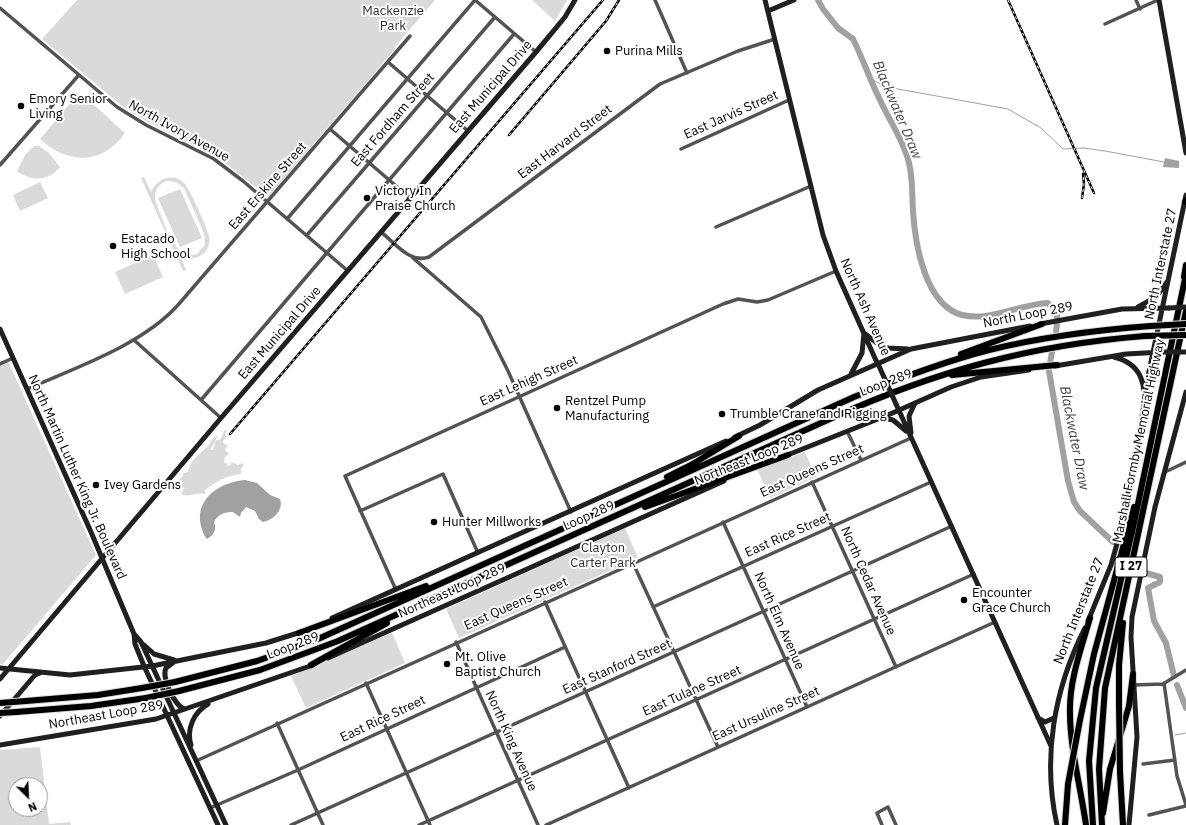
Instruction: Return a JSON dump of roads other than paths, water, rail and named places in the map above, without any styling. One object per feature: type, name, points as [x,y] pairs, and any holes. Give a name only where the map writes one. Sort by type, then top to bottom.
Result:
[{"type":"highway","points":[[1180,298],[1186,265]]},
{"type":"highway","name":"Marshall Formby Memorial Highway","points":[[1093,825],[1090,760],[1095,696],[1147,463],[1186,274]]},
{"type":"highway","name":"Marshall Formby Memorial Highway","points":[[1102,823],[1099,776],[1102,708],[1186,311]]},
{"type":"highway","points":[[920,371],[939,362],[1042,324]]},
{"type":"highway","name":"Loop 289","points":[[0,703],[98,695],[142,688],[175,682],[257,660],[304,644],[854,397],[920,371],[988,350],[1035,340],[1079,333],[1186,324]]},
{"type":"highway","name":"Loop 289","points":[[0,714],[91,706],[146,698],[248,674],[291,660],[338,641],[880,396],[960,369],[1015,354],[1064,345],[1145,336],[1186,335]]},
{"type":"highway","points":[[908,386],[955,374],[1057,365]]},
{"type":"highway","points":[[567,526],[690,465],[739,436]]},
{"type":"highway","points":[[585,529],[788,455]]},
{"type":"highway","points":[[1065,825],[1068,784],[1080,720],[1099,635],[1147,463]]},
{"type":"highway","points":[[1123,825],[1118,705],[1120,649],[1131,568]]},
{"type":"highway","points":[[299,633],[464,573]]},
{"type":"highway","points":[[311,665],[357,639],[471,581]]},
{"type":"highway","points":[[1086,825],[1071,729],[1070,712],[1072,683],[1090,618]]},
{"type":"highway","points":[[1102,823],[1110,769],[1129,706],[1134,674]]},
{"type":"main road","name":"East Municipal Drive","points":[[0,679],[221,418],[536,52],[565,17],[575,0]]},
{"type":"main road","name":"North Ash Avenue","points":[[765,0],[776,40],[820,226],[836,270],[1051,747]]},
{"type":"main road","points":[[768,11],[794,0]]},
{"type":"main road","points":[[1158,0],[1186,152]]},
{"type":"main road","name":"North Interstate 27","points":[[1057,825],[1052,788],[1051,747],[1054,718],[1065,676],[1077,644],[1090,618],[1116,549],[1138,446],[1154,352],[1166,308],[1169,280],[1186,195]]},
{"type":"main road","points":[[1135,308],[1156,297],[1169,280]]},
{"type":"main road","name":"North Loop 289","points":[[878,364],[910,349],[1107,311],[1135,308],[1186,307]]},
{"type":"main road","name":"North Martin Luther King Jr. Boulevard","points":[[0,329],[102,558],[134,634],[135,644],[144,666],[218,825]]},
{"type":"main road","points":[[864,332],[881,346],[896,349],[910,349]]},
{"type":"main road","points":[[850,375],[857,365],[862,353],[864,332]]},
{"type":"main road","points":[[899,410],[967,381],[1111,356],[1154,352],[1186,352]]},
{"type":"main road","points":[[1111,356],[1131,364],[1138,371],[1143,382],[1145,399]]},
{"type":"main road","name":"Northeast Loop 289","points":[[0,668],[70,675],[152,666],[266,642],[299,633],[739,436],[818,390],[878,364]]},
{"type":"main road","points":[[1129,825],[1137,737],[1131,637],[1133,609],[1151,525],[1186,392]]},
{"type":"main road","points":[[911,437],[909,416],[915,403]]},
{"type":"main road","name":"Northeast Loop 289","points":[[0,745],[139,723],[186,710],[311,665],[719,483],[899,410]]},
{"type":"main road","points":[[881,418],[897,422],[911,437]]},
{"type":"main road","name":"North Martin Luther King Jr. Boulevard","points":[[134,634],[141,642],[173,714],[226,825]]},
{"type":"main road","points":[[141,642],[154,654],[176,660]]},
{"type":"main road","points":[[176,660],[166,668],[164,676],[177,704],[182,709],[186,710]]},
{"type":"main road","points":[[0,714],[36,675],[40,673]]},
{"type":"main road","points":[[194,773],[196,761],[190,741],[191,725],[200,710],[215,699]]},
{"type":"main road","points":[[1038,717],[1045,722],[1054,718]]},
{"type":"street","points":[[287,219],[475,0],[536,52]]},
{"type":"street","points":[[655,0],[687,73]]},
{"type":"street","points":[[1136,0],[1140,9]]},
{"type":"street","points":[[1105,24],[1158,0]]},
{"type":"street","name":"North Ivory Avenue","points":[[0,8],[78,76],[127,114],[214,159],[268,202],[348,270]]},
{"type":"street","name":"East Fordham Street","points":[[307,235],[495,17]]},
{"type":"street","points":[[201,400],[514,34]]},
{"type":"street","name":"East Erskine Street","points":[[27,389],[134,340],[157,326],[171,314],[410,36]]},
{"type":"street","name":"East Harvard Street","points":[[410,256],[420,259],[434,254],[654,88],[738,50],[776,40]]},
{"type":"street","points":[[388,62],[468,131]]},
{"type":"street","points":[[0,165],[78,76]]},
{"type":"street","name":"East Jarvis Street","points":[[681,149],[789,100]]},
{"type":"street","points":[[330,130],[410,198]]},
{"type":"street","points":[[716,227],[810,186]]},
{"type":"street","points":[[381,232],[481,316],[571,512]]},
{"type":"street","name":"East Lehigh Street","points":[[360,511],[345,476],[722,304],[741,299],[758,302],[768,300],[836,270]]},
{"type":"street","points":[[134,340],[221,418]]},
{"type":"street","points":[[0,364],[13,358]]},
{"type":"street","points":[[847,431],[861,460]]},
{"type":"street","name":"East Queens Street","points":[[196,761],[911,437]]},
{"type":"street","points":[[1165,472],[1186,462]]},
{"type":"street","points":[[396,590],[360,511],[443,474],[478,554]]},
{"type":"street","name":"North Cedar Avenue","points":[[812,482],[896,667]]},
{"type":"street","name":"East Rice Street","points":[[653,607],[931,482]]},
{"type":"street","name":"North Elm Avenue","points":[[723,522],[807,707]]},
{"type":"street","name":"East Stanford Street","points":[[291,825],[952,526]]},
{"type":"street","points":[[633,563],[718,747]]},
{"type":"street","name":"East Tulane Street","points":[[419,825],[974,574]]},
{"type":"street","points":[[545,602],[629,788]]},
{"type":"street","name":"East Ursuline Street","points":[[546,825],[995,622]]},
{"type":"street","name":"North King Avenue","points":[[456,642],[538,825]]},
{"type":"street","name":"East Rice Street","points":[[210,808],[298,770],[565,647]]},
{"type":"street","points":[[1134,685],[1164,683],[1186,670]]},
{"type":"street","points":[[366,683],[430,825]]},
{"type":"street","points":[[1149,815],[1186,806],[1175,760],[1164,683]]},
{"type":"street","points":[[277,723],[323,825]]},
{"type":"street","points":[[1143,764],[1175,760]]},
{"type":"street","points":[[882,825],[877,813],[888,808],[896,825]]},
{"type":"waterway","name":"Blackwater Draw","points":[[818,0],[838,28],[853,39],[876,92],[904,147],[911,175],[916,240],[924,272],[939,299],[949,309],[962,315],[973,317],[994,315],[1027,306],[1048,303],[1057,313],[1057,318]]},
{"type":"waterway","points":[[871,79],[887,87],[1008,109],[1041,128],[1063,149],[1084,148],[1164,162]]},
{"type":"waterway","name":"Blackwater Draw","points":[[1056,331],[1057,324]]},
{"type":"waterway","name":"Blackwater Draw","points":[[1050,363],[1052,352]]},
{"type":"waterway","name":"Blackwater Draw","points":[[1049,371],[1068,481],[1074,502],[1080,511],[1113,542]]},
{"type":"waterway","name":"Blackwater Draw","points":[[1146,573],[1160,577],[1160,582],[1148,588],[1154,621],[1166,643],[1174,676]]},
{"type":"waterway","name":"Blackwater Draw","points":[[1177,685],[1186,708]]},
{"type":"waterway","points":[[1175,735],[1186,733]]},
{"type":"railway","points":[[230,434],[603,0]]},
{"type":"railway","points":[[509,135],[606,21],[619,0]]},
{"type":"railway","points":[[1008,0],[1094,193]]},
{"type":"railway","points":[[1082,198],[1084,184],[1083,174]]},
{"type":"place","name":"Purina Mills","points":[[607,51]]},
{"type":"place","name":"Emory Senior Living","points":[[21,106]]},
{"type":"place","name":"Victory In Praise Church","points":[[367,198]]},
{"type":"place","name":"Estacado High School","points":[[113,246]]},
{"type":"place","name":"Rentzel Pump Manufacturing","points":[[557,408]]},
{"type":"place","name":"Trumble Crane and Rigging","points":[[722,414]]},
{"type":"place","name":"Ivey Gardens","points":[[96,485]]},
{"type":"place","name":"Hunter Millworks","points":[[434,522]]},
{"type":"place","name":"Encounter Grace Church","points":[[964,600]]},
{"type":"place","name":"Mt. Olive Baptist Church","points":[[447,664]]},
{"type":"park label","name":"Mackenzie Park","points":[[393,18]]},
{"type":"park label","name":"Clayton Carter Park","points":[[603,556]]}]
